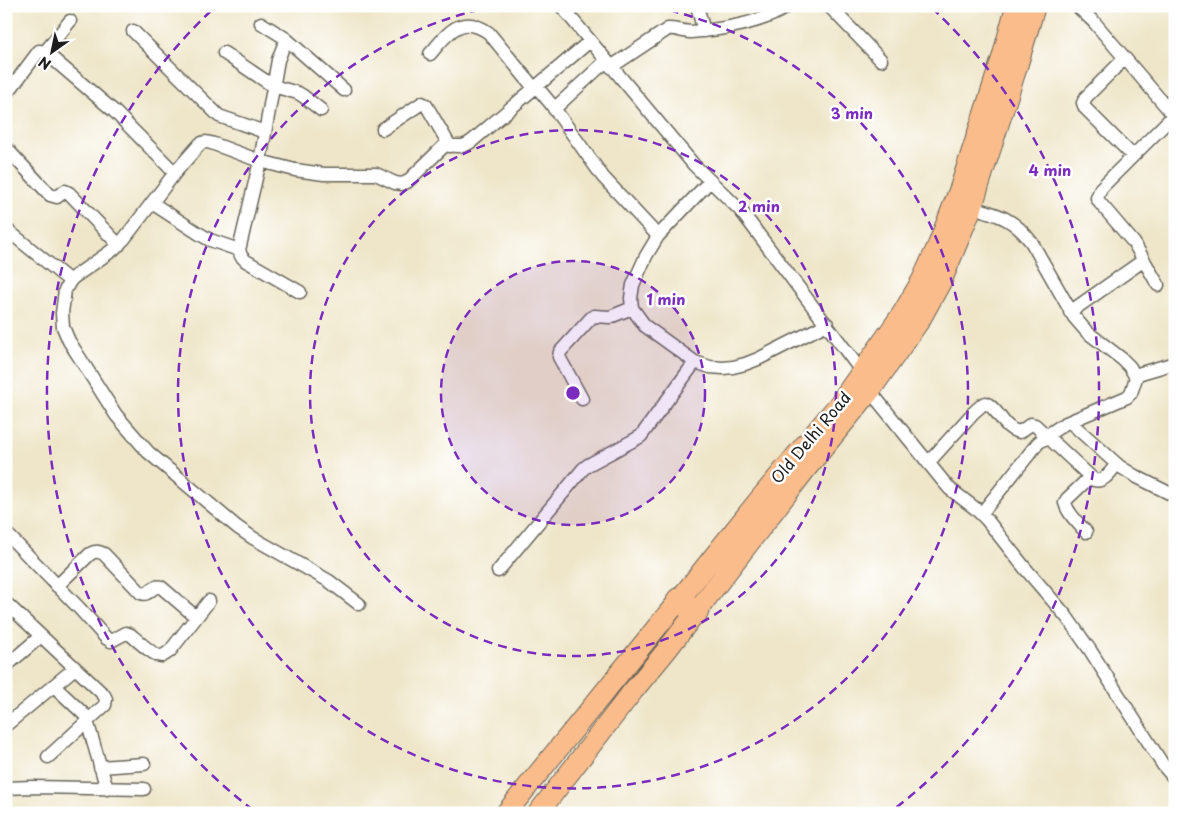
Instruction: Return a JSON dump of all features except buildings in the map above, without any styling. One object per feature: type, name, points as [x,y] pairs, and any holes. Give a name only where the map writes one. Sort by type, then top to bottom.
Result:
[{"type":"main road","name":"Old Delhi Road","points":[[538,813],[688,606],[758,500],[839,404],[902,314],[922,280],[960,188],[1002,58],[1016,6]]},
{"type":"main road","name":"Old Delhi Road","points":[[506,813],[806,469],[870,391],[920,320],[942,280],[972,207],[1036,6]]},
{"type":"street","points":[[561,6],[694,166],[741,211],[862,372]]},
{"type":"street","points":[[697,6],[704,31]]},
{"type":"street","points":[[554,110],[609,64],[668,29],[689,32],[728,28],[767,17],[787,6]]},
{"type":"street","points":[[829,6],[881,60]]},
{"type":"street","points":[[1077,6],[1094,22],[1174,116],[1101,188],[1097,198],[1134,243],[1158,285]]},
{"type":"street","points":[[45,52],[70,21]]},
{"type":"street","points":[[261,23],[285,38],[344,90]]},
{"type":"street","points":[[430,54],[453,28],[472,24],[481,27],[489,33],[554,110],[603,176],[658,236]]},
{"type":"street","points":[[133,31],[219,116],[265,132]]},
{"type":"street","points":[[285,38],[278,60],[260,161],[239,250],[241,256],[246,261],[300,292]]},
{"type":"street","points":[[359,604],[329,581],[237,527],[148,452],[116,415],[69,341],[63,327],[62,313],[65,290],[70,281],[119,244],[175,173],[203,142],[214,144],[260,161],[304,172],[376,174],[395,183],[402,184],[444,146],[461,147],[466,145],[590,41]]},
{"type":"street","points":[[8,96],[39,52],[45,52],[115,112],[175,173]]},
{"type":"street","points":[[224,52],[273,86],[298,93],[320,110]]},
{"type":"street","points":[[1125,58],[1086,97],[1083,103],[1085,108],[1133,156]]},
{"type":"street","points":[[6,78],[9,86],[8,96]]},
{"type":"street","points":[[383,130],[422,103],[426,105],[450,146]]},
{"type":"street","points":[[6,148],[50,195],[56,197],[65,191],[69,193],[119,244]]},
{"type":"street","points":[[710,181],[658,236],[646,256],[633,285],[632,308],[646,326],[695,362],[710,367],[723,368],[745,364],[758,359],[827,324]]},
{"type":"street","points":[[152,203],[198,234],[239,250]]},
{"type":"street","points":[[972,207],[1002,216],[1011,221],[1026,236],[1032,243],[1070,312],[1083,328],[1122,359],[1130,367],[1136,378]]},
{"type":"street","points":[[6,229],[70,281]]},
{"type":"street","points":[[1070,312],[1144,260]]},
{"type":"street","points":[[582,399],[560,357],[560,352],[591,318],[597,316],[610,317],[632,308]]},
{"type":"street","points":[[498,571],[588,464],[641,436],[695,362]]},
{"type":"street","points":[[981,514],[1038,443],[1046,436],[1070,422],[1127,397],[1131,394],[1137,375],[1175,364]]},
{"type":"street","points":[[870,391],[950,489],[981,514],[1066,616],[1090,650],[1163,765],[1175,779]]},
{"type":"street","points":[[928,463],[973,413],[986,402],[991,405],[1004,423],[1011,429],[1020,432],[1031,424],[1040,428],[1046,436],[1090,477],[1098,482],[1103,480],[1117,464]]},
{"type":"street","points":[[1070,422],[1117,464],[1135,476],[1175,496]]},
{"type":"street","points":[[1086,532],[1070,513],[1065,503],[1090,477]]},
{"type":"street","points":[[6,533],[111,641],[126,633],[160,656],[170,651],[209,601]]},
{"type":"street","points":[[57,586],[90,554],[94,551],[99,552],[104,554],[141,594],[144,595],[155,587],[161,587],[196,617]]},
{"type":"street","points":[[6,603],[104,695],[106,699],[105,705],[48,756]]},
{"type":"street","points":[[6,666],[41,636]]},
{"type":"street","points":[[6,725],[75,668]]},
{"type":"street","points":[[54,686],[88,720],[107,789]]},
{"type":"street","points":[[100,767],[144,764]]},
{"type":"street","points":[[6,788],[144,789]]}]
